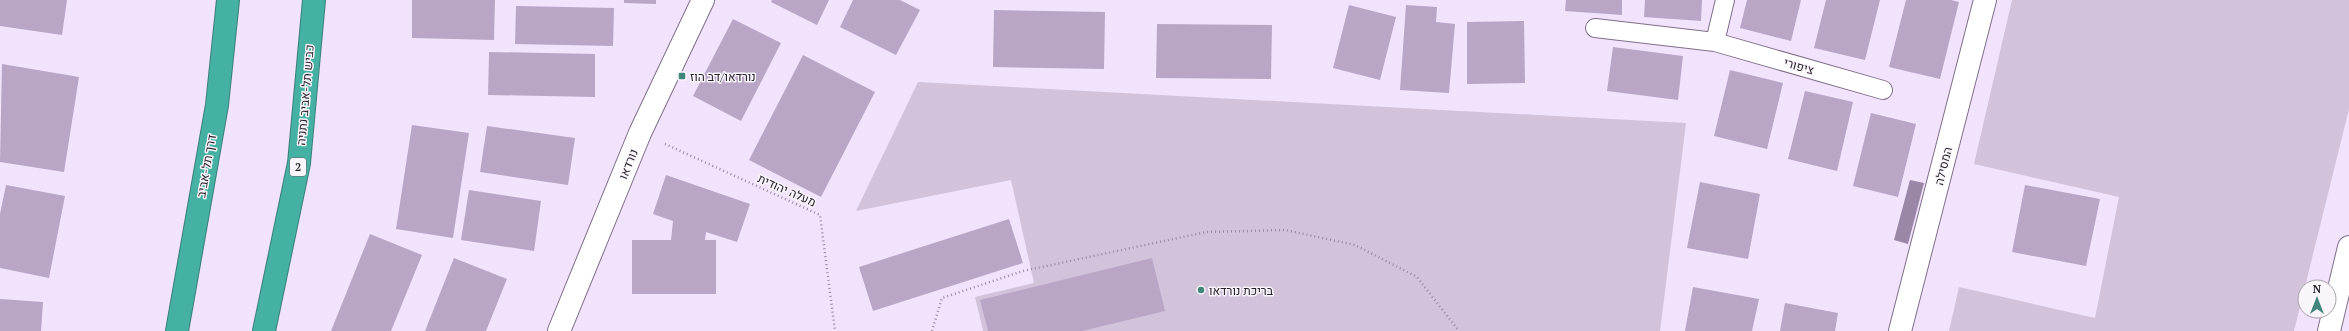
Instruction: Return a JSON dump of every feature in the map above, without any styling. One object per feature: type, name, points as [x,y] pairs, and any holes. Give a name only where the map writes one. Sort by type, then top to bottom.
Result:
[{"type":"highway","name":"דרך תל-אביב","points":[[176,331],[217,105],[228,0]]},
{"type":"highway","name":"כביש תל-אביב נתניה","points":[[264,331],[299,163],[314,0]]},
{"type":"street","name":"נורדאו","points":[[559,331],[640,133],[703,0]]},
{"type":"street","name":"המסילה","points":[[1900,331],[1985,0]]},
{"type":"street","points":[[2329,331],[2349,247]]},
{"type":"lane","points":[[1715,42],[1725,0]]},
{"type":"lane","name":"ציפורי","points":[[1595,28],[1715,42],[1883,90]]},
{"type":"path","name":"מעלה יהודית","points":[[640,133],[820,215],[835,331]]},
{"type":"path","points":[[932,331],[942,298],[1023,271],[1206,232],[1286,230],[1355,245],[1416,277],[1459,331]]},
{"type":"shaded area","points":[[2012,0],[2349,0],[2349,109],[2307,279],[2297,279],[2297,319],[2294,331],[1949,331],[1959,287],[2095,318],[2119,197],[1974,164]]},
{"type":"shaded area","points":[[918,82],[1686,123],[1660,331],[983,331],[975,297],[1034,283],[1011,180],[856,211]]},
{"type":"shaded area","points":[[1910,180],[1924,183],[1908,244],[1894,240]]},
{"type":"building","points":[[0,0],[67,0],[62,35],[0,26]]},
{"type":"building","points":[[412,0],[495,0],[494,40],[412,38]]},
{"type":"building","points":[[624,0],[656,0],[656,4],[624,3]]},
{"type":"building","points":[[772,0],[829,0],[817,25],[771,2]]},
{"type":"building","points":[[853,0],[900,0],[920,10],[896,55],[840,27]]},
{"type":"building","points":[[1566,0],[1622,0],[1622,15],[1565,11]]},
{"type":"building","points":[[1645,0],[1702,0],[1701,21],[1644,17]]},
{"type":"building","points":[[1747,0],[1801,0],[1791,41],[1740,28]]},
{"type":"building","points":[[1826,0],[1880,0],[1865,60],[1814,48]]},
{"type":"building","points":[[1906,0],[1951,0],[1959,2],[1940,79],[1889,67]]},
{"type":"building","points":[[1349,5],[1396,17],[1380,80],[1333,68]]},
{"type":"building","points":[[1406,5],[1437,7],[1436,22],[1455,24],[1449,93],[1400,90]]},
{"type":"building","points":[[516,6],[614,8],[613,46],[515,44]]},
{"type":"building","points":[[994,10],[1105,12],[1104,69],[993,67]]},
{"type":"building","points":[[733,19],[781,43],[741,121],[693,96]]},
{"type":"building","points":[[1524,21],[1525,83],[1467,84],[1467,22]]},
{"type":"building","points":[[1157,24],[1272,25],[1271,79],[1156,78]]},
{"type":"building","points":[[1613,47],[1683,56],[1678,100],[1607,91]]},
{"type":"building","points":[[489,52],[595,54],[595,97],[488,95]]},
{"type":"building","points":[[803,55],[875,92],[821,197],[749,160]]},
{"type":"building","points":[[2,64],[79,77],[64,172],[0,162]]},
{"type":"building","points":[[1730,70],[1783,83],[1767,149],[1714,136]]},
{"type":"building","points":[[1805,91],[1853,102],[1837,171],[1788,159]]},
{"type":"building","points":[[1871,113],[1916,124],[1898,197],[1853,186]]},
{"type":"building","points":[[412,125],[469,133],[453,238],[396,229]]},
{"type":"building","points":[[487,126],[575,138],[568,185],[480,172]]},
{"type":"building","points":[[666,175],[750,204],[737,242],[706,232],[705,240],[716,240],[716,294],[632,294],[632,240],[671,240],[673,221],[653,214]]},
{"type":"building","points":[[1700,182],[1760,194],[1748,259],[1687,248]]},
{"type":"building","points":[[6,185],[65,196],[49,278],[0,268],[0,214]]},
{"type":"building","points":[[2025,185],[2100,199],[2086,266],[2012,252]]},
{"type":"building","points":[[469,190],[541,201],[534,251],[461,240]]},
{"type":"building","points":[[1009,219],[1023,263],[873,311],[859,267]]},
{"type":"building","points":[[370,234],[422,255],[391,331],[331,331]]},
{"type":"building","points":[[454,258],[507,279],[486,331],[425,331]]},
{"type":"building","points":[[1152,258],[1165,311],[1082,331],[988,331],[980,300]]},
{"type":"building","points":[[1693,287],[1759,299],[1752,331],[1685,331]]},
{"type":"building","points":[[0,299],[43,302],[41,331],[0,331]]},
{"type":"building","points":[[1785,303],[1838,313],[1835,331],[1780,331]]},
{"type":"place","name":"נורדאו/דב הוז","points":[[682,76]]},
{"type":"place","name":"בריכת נורדאו","points":[[1201,290]]}]
